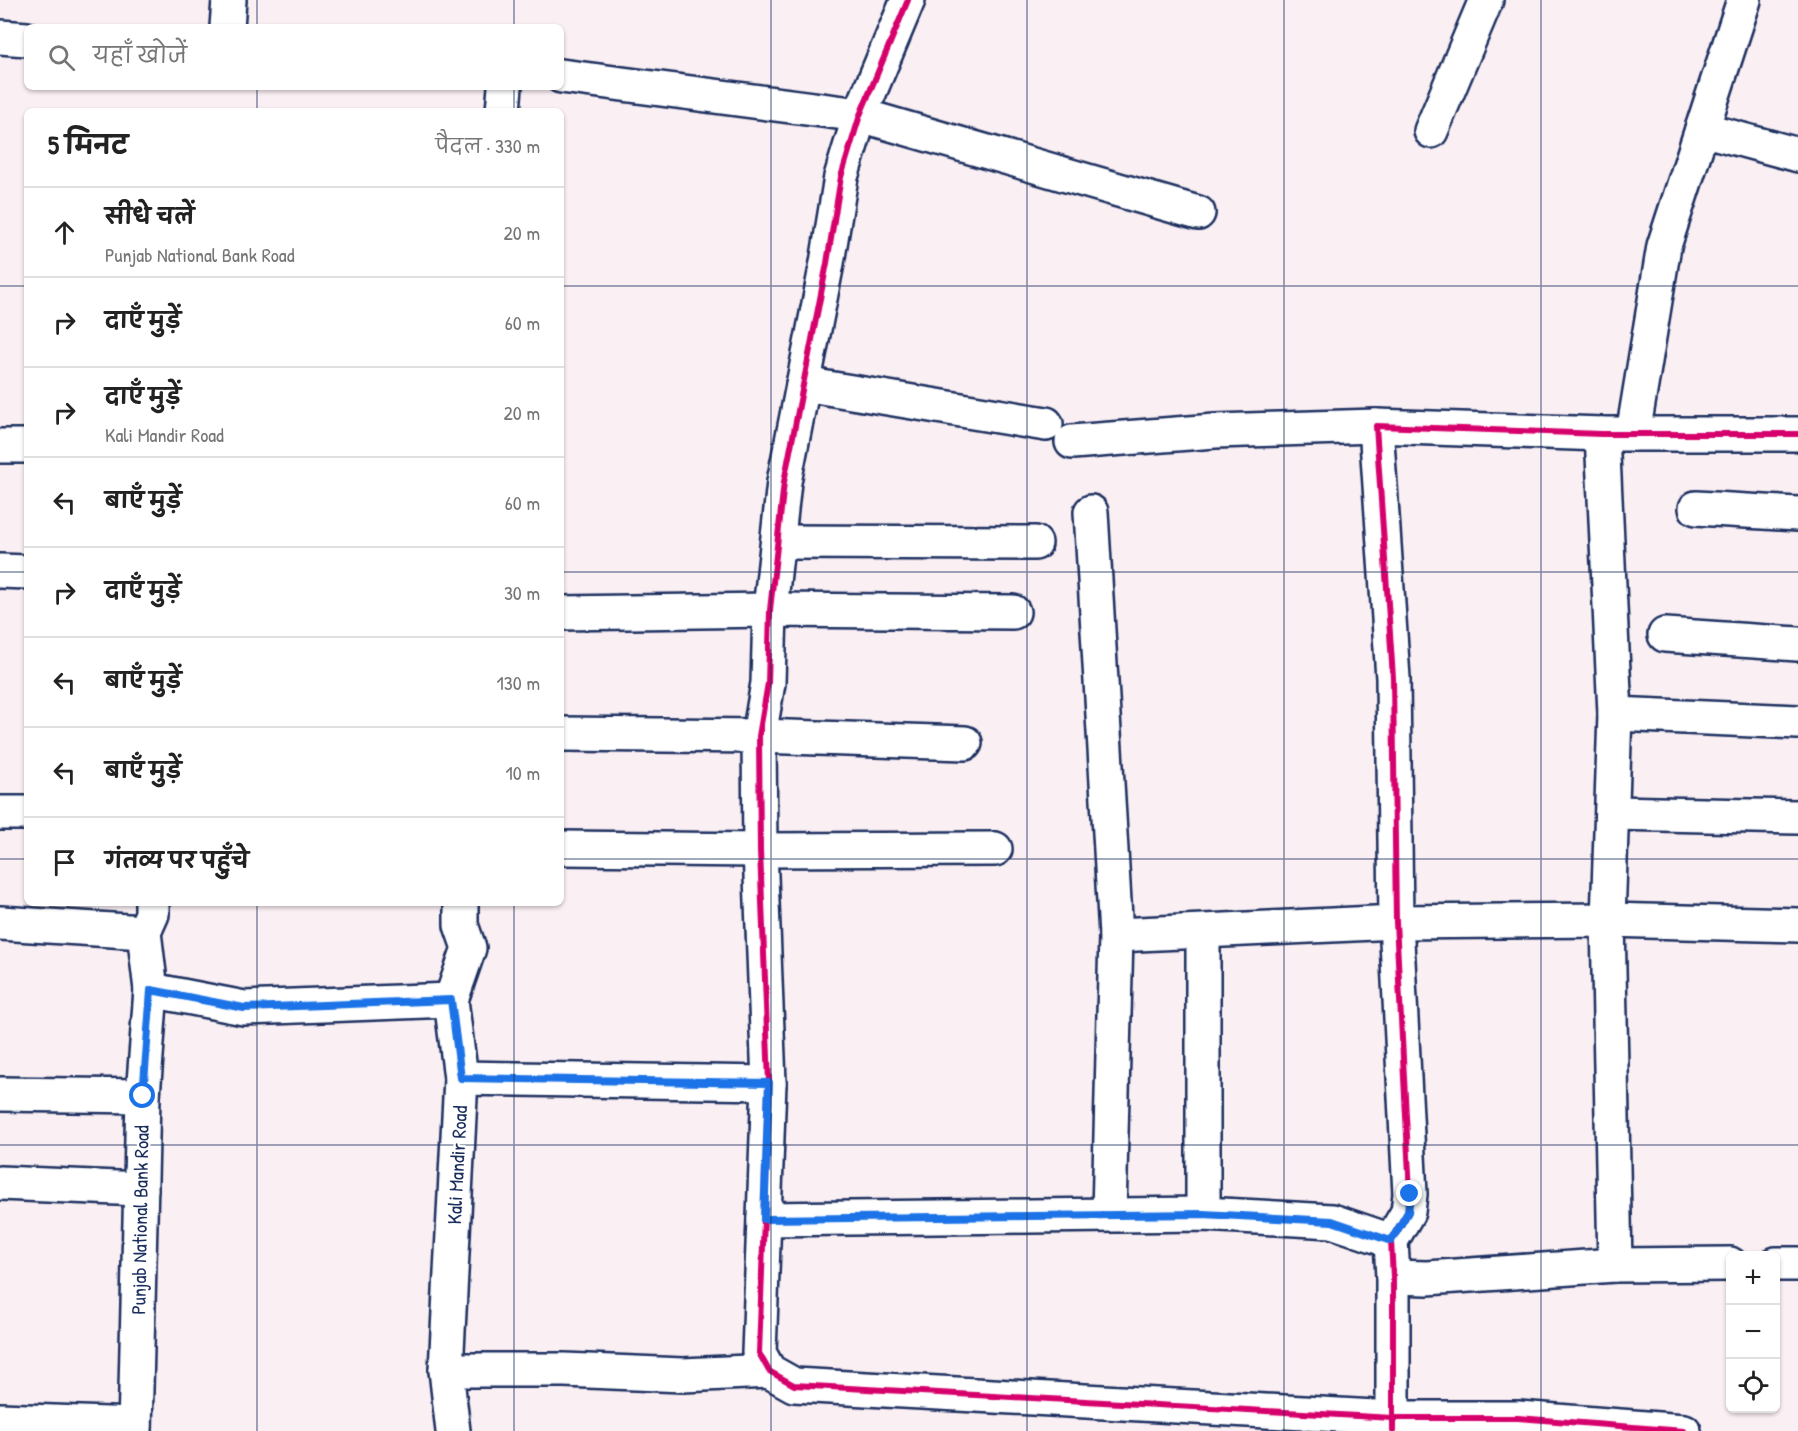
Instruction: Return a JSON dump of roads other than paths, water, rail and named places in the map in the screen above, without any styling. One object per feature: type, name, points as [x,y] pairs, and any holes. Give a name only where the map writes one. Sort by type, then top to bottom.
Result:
[{"type":"street","points":[[227,24],[229,0]]},
{"type":"street","points":[[908,0],[860,115],[841,177],[827,263],[784,482],[770,610],[768,683],[759,736],[760,850],[769,1083],[759,1353],[769,1371],[794,1385],[840,1389],[1393,1425],[1518,1418],[1684,1431]]},
{"type":"street","points":[[1431,131],[1486,0]]},
{"type":"street","points":[[1615,1264],[1608,920],[1615,714],[1618,434],[1664,246],[1744,0]]},
{"type":"street","points":[[0,37],[24,39]]},
{"type":"street","points":[[564,76],[860,115],[1198,213]]},
{"type":"street","points":[[503,108],[505,90]]},
{"type":"street","points":[[1702,129],[1798,155]]},
{"type":"street","points":[[803,384],[1046,424]]},
{"type":"street","points":[[1376,426],[1393,678],[1396,922],[1410,1194],[1408,1212],[1391,1241],[1393,1425]]},
{"type":"street","points":[[1072,442],[1215,431],[1376,426],[1618,434],[1798,434]]},
{"type":"street","points":[[0,446],[24,446]]},
{"type":"street","points":[[1696,508],[1798,514]]},
{"type":"street","points":[[1091,512],[1116,935],[1109,1214]]},
{"type":"street","points":[[778,542],[1035,543]]},
{"type":"street","points":[[0,571],[24,572]]},
{"type":"street","points":[[564,613],[770,610],[1013,612]]},
{"type":"street","points":[[1665,635],[1798,644]]},
{"type":"street","points":[[1615,714],[1798,722]]},
{"type":"street","points":[[564,734],[759,736],[965,743]]},
{"type":"street","points":[[0,813],[24,813]]},
{"type":"street","points":[[1612,813],[1798,817]]},
{"type":"street","points":[[564,848],[995,849]]},
{"type":"street","name":"Kali Mandir Road","points":[[453,1431],[446,1370],[461,1078],[451,1000],[469,948],[461,925],[461,906]]},
{"type":"street","points":[[0,923],[148,917]]},
{"type":"street","name":"Punjab National Bank Road","points":[[135,1428],[143,1096],[151,990],[148,917]]},
{"type":"street","points":[[1116,935],[1396,922],[1608,920],[1798,925]]},
{"type":"street","points":[[1203,932],[1203,1214]]},
{"type":"street","points":[[151,990],[244,1008],[451,1000]]},
{"type":"street","points":[[461,1078],[769,1083]]},
{"type":"street","points":[[0,1094],[143,1096]]},
{"type":"street","points":[[0,1183],[141,1189]]},
{"type":"street","points":[[764,1219],[1203,1214],[1332,1221],[1391,1241]]},
{"type":"street","points":[[1393,1277],[1427,1278],[1615,1264],[1726,1264]]},
{"type":"street","points":[[1780,1264],[1798,1264]]},
{"type":"street","points":[[446,1370],[564,1370],[683,1375],[769,1371]]},
{"type":"street","points":[[0,1420],[135,1428]]}]
